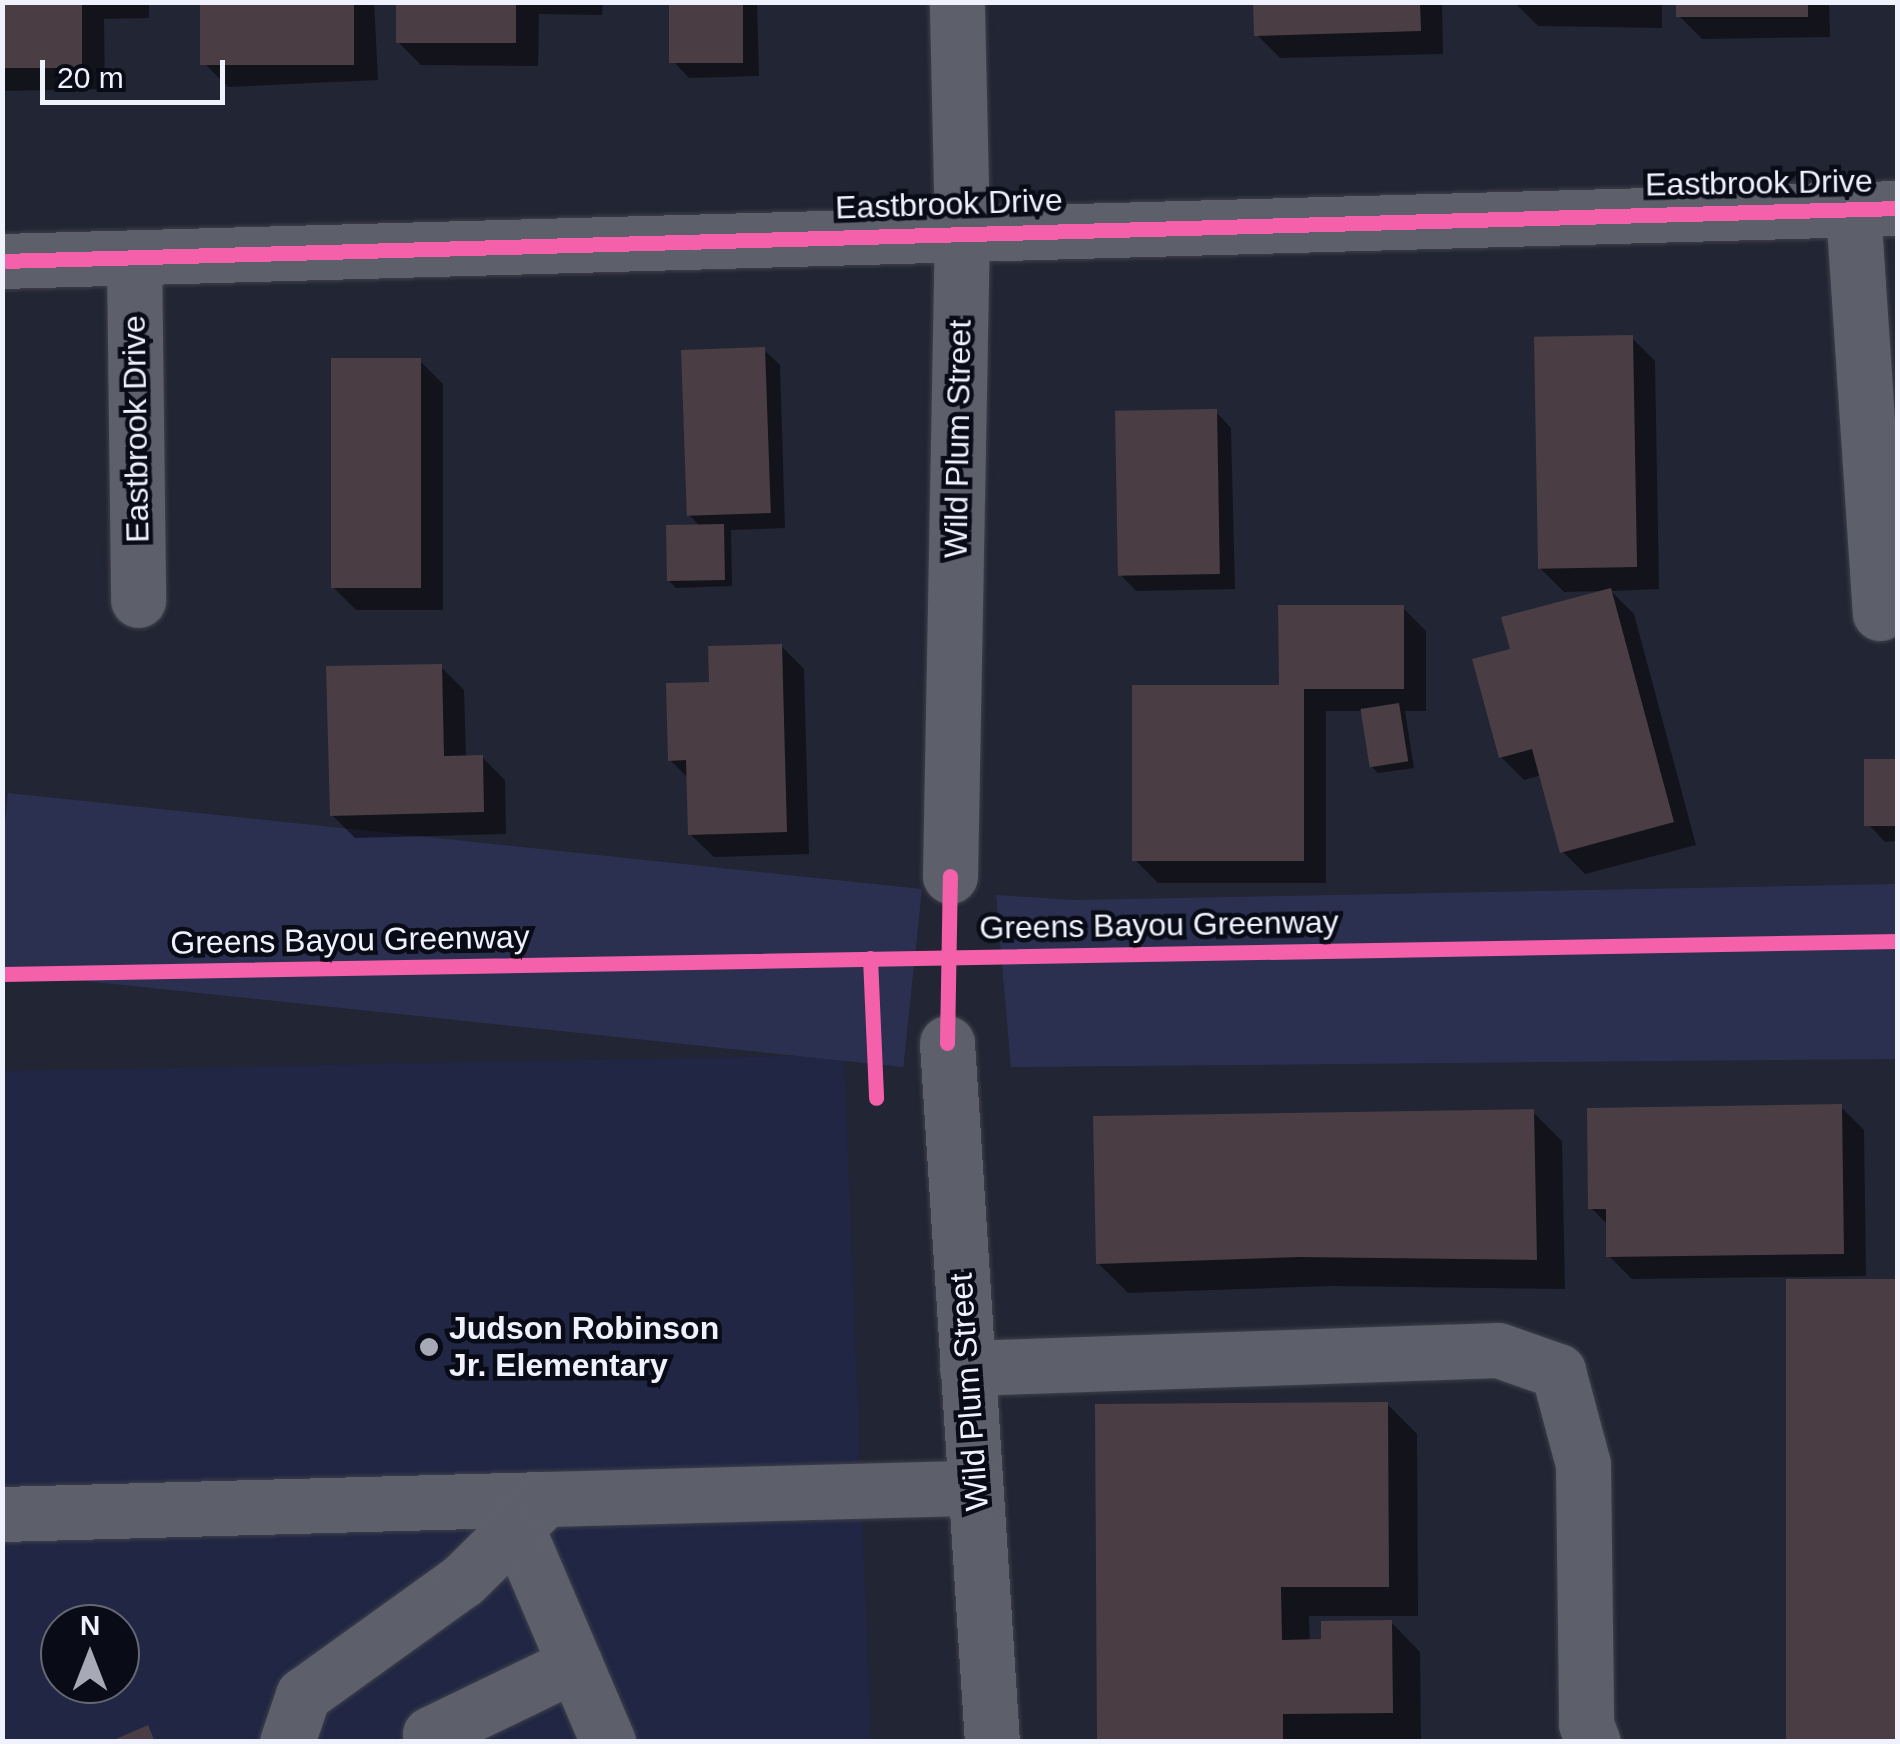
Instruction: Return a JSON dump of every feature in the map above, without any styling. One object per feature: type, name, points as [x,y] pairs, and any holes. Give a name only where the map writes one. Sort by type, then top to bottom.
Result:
[{"type":"street","name":"Wild Plum Street","points":[[950,876],[962,230],[957,2]]},
{"type":"street","name":"Eastbrook Drive","points":[[2,261],[962,230],[1875,208],[1880,613]]},
{"type":"street","name":"Eastbrook Drive","points":[[134,258],[138,600]]},
{"type":"street","name":"Wild Plum Street","points":[[946,1043],[992,1742]]},
{"type":"street","points":[[967,1368],[1498,1350],[1558,1371],[1583,1464],[1586,1724],[1593,1742]]},
{"type":"street","points":[[2,1514],[531,1512],[975,1488]]},
{"type":"street","points":[[531,1512],[575,1664],[608,1742]]},
{"type":"street","points":[[286,1742],[303,1695],[463,1580],[531,1512]]},
{"type":"street","points":[[432,1742],[430,1734],[575,1664]]},
{"type":"shaded area","points":[[8,793],[922,889],[903,1067],[2,972],[2,850]]},
{"type":"shaded area","points":[[1897,884],[1897,1059],[1011,1067],[996,895],[1073,900]]},
{"type":"shaded area","name":"Judson Robinson Jr. Elementary","points":[[844,1055],[871,1741],[3,1741],[2,1071]]},
{"type":"building","points":[[2,2],[82,2],[82,68],[2,68]]},
{"type":"building","points":[[200,2],[354,2],[354,65],[200,65]]},
{"type":"building","points":[[396,2],[516,2],[516,43],[396,43]]},
{"type":"building","points":[[669,2],[743,2],[743,63],[669,63]]},
{"type":"building","points":[[1253,2],[1420,2],[1421,31],[1254,36]]},
{"type":"building","points":[[1676,2],[1808,2],[1808,17],[1676,17]]},
{"type":"building","points":[[1633,335],[1637,567],[1538,569],[1534,337]]},
{"type":"building","points":[[765,347],[771,513],[687,516],[681,350]]},
{"type":"building","points":[[331,358],[421,358],[421,588],[331,588]]},
{"type":"building","points":[[1217,409],[1220,574],[1118,576],[1115,411]]},
{"type":"building","points":[[724,524],[725,580],[667,581],[666,525]]},
{"type":"building","points":[[1611,588],[1674,822],[1560,853],[1532,749],[1499,758],[1472,659],[1510,649],[1501,617]]},
{"type":"building","points":[[1278,605],[1404,605],[1404,689],[1304,689],[1304,861],[1132,861],[1132,685],[1279,685]]},
{"type":"building","points":[[782,644],[787,832],[688,835],[686,760],[668,761],[666,683],[709,682],[708,646]]},
{"type":"building","points":[[442,664],[444,756],[483,755],[484,812],[330,816],[326,666]]},
{"type":"building","points":[[1399,703],[1408,761],[1370,767],[1360,709]]},
{"type":"building","points":[[1864,759],[1898,759],[1898,826],[1864,826]]},
{"type":"building","points":[[1842,1104],[1844,1254],[1606,1257],[1606,1209],[1588,1209],[1587,1108]]},
{"type":"building","points":[[1534,1109],[1537,1260],[1299,1257],[1096,1264],[1093,1116]]},
{"type":"building","points":[[1786,1279],[1898,1279],[1898,1742],[1786,1742]]},
{"type":"building","points":[[1388,1402],[1389,1587],[1281,1587],[1282,1640],[1321,1639],[1321,1621],[1392,1620],[1393,1713],[1283,1714],[1283,1742],[1097,1742],[1095,1404]]},
{"type":"building","points":[[148,1725],[155,1742],[109,1742]]},
{"type":"cycle path","points":[[2,261],[1898,208]]},
{"type":"cycle path","points":[[947,1043],[950,876]]},
{"type":"cycle path","name":"Greens Bayou Greenway","points":[[2,974],[1898,941]]},
{"type":"cycle path","points":[[870,958],[876,1098]]},
{"type":"place","name":"Judson Robinson Jr. Elementary","points":[[429,1347]]}]
